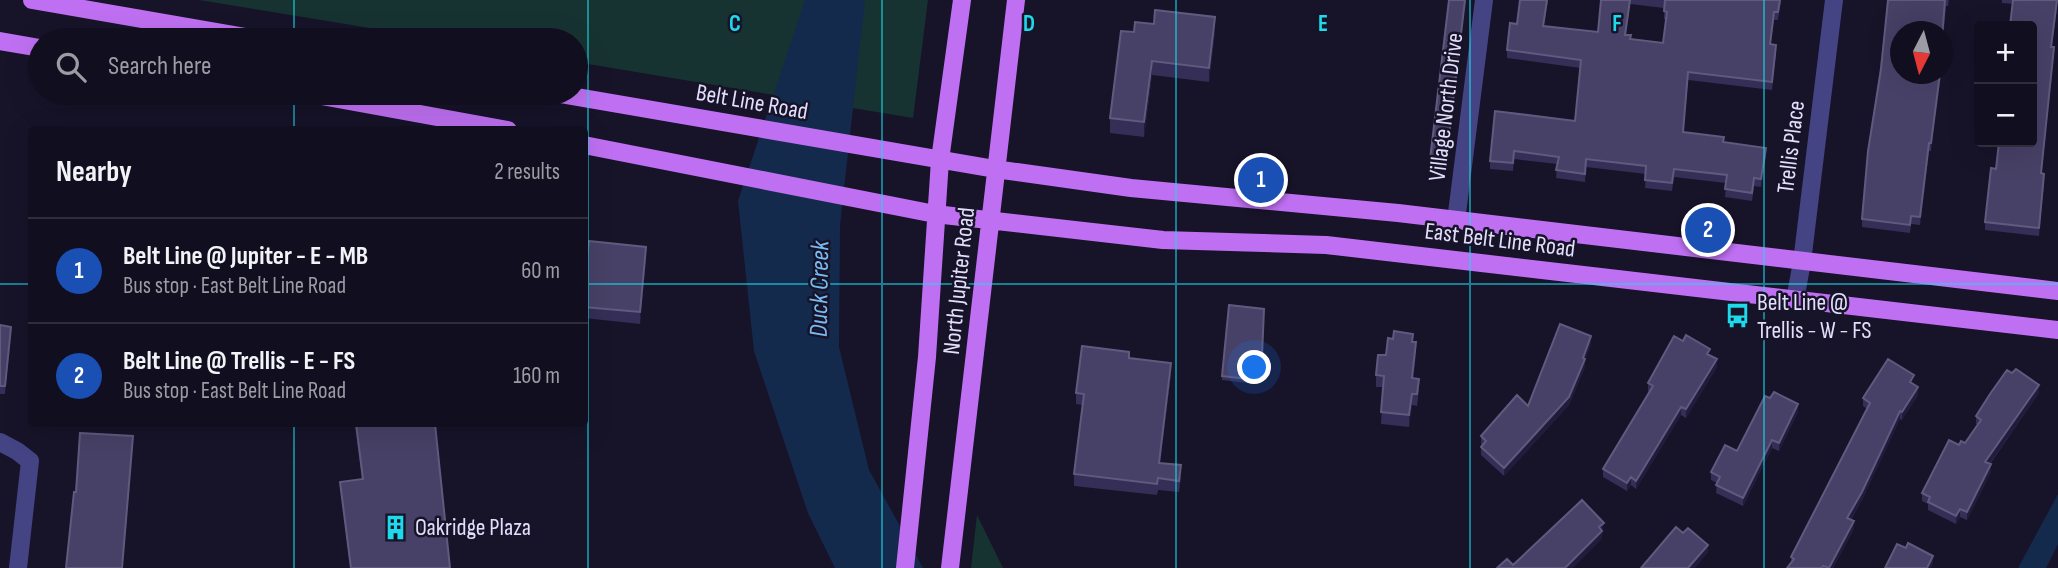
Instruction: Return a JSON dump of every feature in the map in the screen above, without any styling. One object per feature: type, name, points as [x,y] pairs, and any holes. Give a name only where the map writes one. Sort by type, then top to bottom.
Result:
[{"type":"main road","points":[[32,0],[193,28]]},
{"type":"main road","name":"North Jupiter Road","points":[[905,568],[925,382],[940,160],[962,0]]},
{"type":"main road","name":"North Jupiter Road","points":[[950,568],[1016,0]]},
{"type":"main road","points":[[0,41],[28,46]]},
{"type":"main road","name":"Belt Line Road","points":[[588,99],[940,160]]},
{"type":"main road","points":[[371,105],[486,126]]},
{"type":"main road","points":[[588,146],[935,214]]},
{"type":"main road","name":"East Belt Line Road","points":[[940,160],[1131,188],[1456,221],[2058,291]]},
{"type":"main road","name":"East Belt Line Road","points":[[935,214],[1163,240],[1326,244],[2058,330]]},
{"type":"street","name":"Village North Drive","points":[[1456,221],[1484,0]]},
{"type":"street","name":"Trellis Place","points":[[1794,300],[1802,262],[1834,0]]},
{"type":"street","points":[[0,442],[30,461],[18,568]]},
{"type":"green space","points":[[199,0],[928,0],[913,118],[588,64],[588,28],[370,28]]},
{"type":"green space","points":[[977,515],[1003,568],[971,568]]},
{"type":"water","name":"Duck Creek","points":[[805,0],[865,0],[840,225],[839,347],[869,470],[923,568],[835,568],[808,513],[754,351],[738,201]]},
{"type":"water","points":[[2058,494],[2058,544],[2046,568],[2018,568]]},
{"type":"building","points":[[1449,0],[1465,0],[1445,170],[1429,168]]},
{"type":"building","points":[[1520,0],[1547,0],[1543,26],[1598,32],[1601,0],[1630,0],[1625,35],[1631,35],[1630,39],[1663,43],[1667,12],[1664,11],[1665,0],[1780,0],[1778,12],[1774,12],[1770,44],[1776,45],[1772,82],[1688,72],[1683,132],[1724,137],[1723,142],[1766,148],[1761,179],[1754,178],[1752,193],[1725,189],[1727,175],[1674,169],[1672,183],[1645,180],[1646,166],[1586,159],[1585,174],[1556,170],[1559,157],[1514,151],[1513,163],[1490,161],[1495,111],[1575,121],[1581,60],[1507,50],[1510,23],[1517,24]]},
{"type":"building","points":[[1888,0],[1945,0],[1943,21],[1890,21],[1890,84],[1939,84],[1920,217],[1911,216],[1910,225],[1862,219],[1868,151],[1881,69]]},
{"type":"building","points":[[2013,0],[2057,0],[2041,173],[2044,174],[2039,228],[1985,222],[1991,168],[1996,169],[1998,147],[2037,147],[2037,21],[2011,21]]},
{"type":"building","points":[[1155,10],[1215,17],[1209,68],[1152,61],[1144,122],[1110,118],[1121,31],[1134,32],[1135,22],[1154,24]]},
{"type":"building","points":[[589,241],[646,247],[640,312],[588,307]]},
{"type":"building","points":[[1229,305],[1264,309],[1262,356],[1259,356],[1257,380],[1222,376]]},
{"type":"building","points":[[1560,324],[1591,336],[1583,358],[1585,359],[1569,397],[1504,468],[1481,447],[1486,441],[1481,436],[1517,395],[1528,406]]},
{"type":"building","points":[[0,325],[11,327],[5,386],[0,386]]},
{"type":"building","points":[[1394,331],[1413,334],[1412,342],[1416,342],[1412,378],[1419,379],[1417,394],[1412,394],[1409,415],[1381,412],[1384,376],[1376,375],[1378,355],[1386,355],[1388,338],[1393,339]]},
{"type":"building","points":[[1686,335],[1710,349],[1707,354],[1717,359],[1686,409],[1681,407],[1636,481],[1631,477],[1627,483],[1603,469],[1653,386],[1648,383],[1674,336],[1683,341]]},
{"type":"building","points":[[1082,346],[1129,352],[1129,358],[1171,363],[1159,463],[1181,465],[1179,481],[1158,478],[1157,484],[1074,474],[1084,394],[1076,393]]},
{"type":"building","points":[[1888,359],[1914,375],[1910,382],[1918,387],[1902,412],[1900,411],[1847,518],[1854,521],[1829,568],[1787,568],[1794,559],[1791,557],[1870,403],[1863,398]]},
{"type":"building","points":[[2016,369],[2039,385],[1985,462],[1991,464],[1967,512],[1960,509],[1956,516],[1928,502],[1930,497],[1922,493],[1949,440],[1959,445],[1961,441],[1965,443],[1981,420],[1976,416],[1990,394],[2007,370],[2012,373]]},
{"type":"building","points":[[1774,392],[1798,404],[1779,443],[1772,440],[1743,498],[1716,485],[1720,477],[1711,472],[1725,445],[1737,451],[1765,396],[1770,398]]},
{"type":"building","name":"Oakridge Plaza","points":[[356,427],[435,427],[450,568],[351,568],[340,482],[363,479]]},
{"type":"building","points":[[80,433],[133,436],[122,568],[66,568],[76,492]]},
{"type":"building","points":[[1582,500],[1604,523],[1599,527],[1602,531],[1565,568],[1497,568],[1507,559],[1513,565]]},
{"type":"building","points":[[1676,527],[1683,533],[1688,528],[1708,545],[1688,568],[1641,568]]},
{"type":"building","points":[[1908,543],[1933,556],[1927,568],[1885,568],[1897,544],[1906,548]]},
{"type":"place","name":"Belt Line @ Jupiter - E - MB","points":[[1261,180]]},
{"type":"place","name":"Belt Line @ Trellis - E - FS","points":[[1708,230]]},
{"type":"place","name":"Belt Line @ Trellis - W - FS","points":[[1737,316]]},
{"type":"place","name":"Oakridge Plaza","points":[[395,527]]}]
